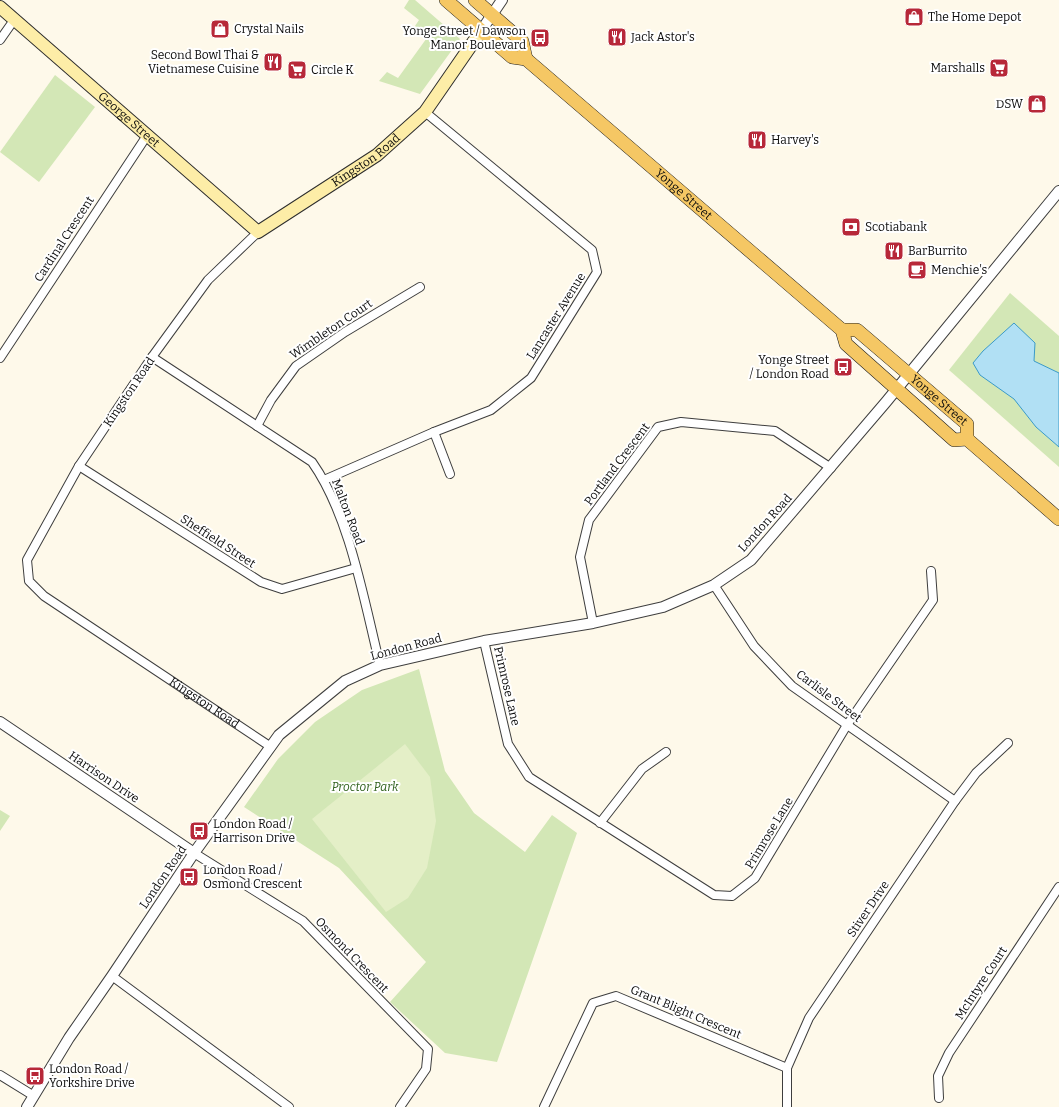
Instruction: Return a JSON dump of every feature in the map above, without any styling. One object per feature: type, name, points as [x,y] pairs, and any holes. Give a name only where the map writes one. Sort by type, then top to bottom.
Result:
[{"type":"main road","name":"Yonge Street","points":[[446,0],[512,57],[526,59],[842,330],[846,344],[954,440],[967,439],[1059,519]]},
{"type":"main road","points":[[475,0],[522,41],[526,59]]},
{"type":"main road","name":"George Street","points":[[0,7],[148,134],[258,232]]},
{"type":"main road","name":"Kingston Road","points":[[258,232],[376,155],[425,112],[481,31]]},
{"type":"main road","name":"Yonge Street","points":[[842,330],[857,330],[967,424],[967,439]]},
{"type":"street","points":[[481,31],[502,0]]},
{"type":"street","points":[[0,40],[14,20]]},
{"type":"street","name":"Lancaster Avenue","points":[[324,480],[434,432],[491,410],[531,378],[597,272],[592,250],[425,112]]},
{"type":"street","name":"Cardinal Crescent","points":[[0,358],[148,134]]},
{"type":"street","name":"London Road","points":[[27,1107],[69,1038],[194,853],[279,735],[345,681],[380,665],[484,641],[593,622],[663,607],[714,585],[752,560],[896,390],[1059,191]]},
{"type":"street","name":"Kingston Road","points":[[258,232],[208,280],[152,357],[80,466],[27,560],[29,581],[44,596],[271,747]]},
{"type":"street","name":"Wimbleton Court","points":[[257,426],[271,400],[296,366],[345,332],[420,287]]},
{"type":"street","name":"Malton Road","points":[[152,357],[312,462],[324,480],[333,498],[356,568],[380,665]]},
{"type":"street","name":"Portland Crescent","points":[[593,622],[580,557],[589,520],[658,427],[681,422],[775,431],[831,468]]},
{"type":"street","points":[[434,432],[450,474]]},
{"type":"street","name":"Sheffield Street","points":[[80,466],[261,582],[282,589],[356,568]]},
{"type":"street","name":"Primrose Lane","points":[[484,641],[508,744],[529,778],[714,895],[732,896],[755,878],[847,725],[933,600],[931,571]]},
{"type":"street","name":"Carlisle Street","points":[[714,585],[754,646],[792,686],[955,801]]},
{"type":"street","name":"Harrison Drive","points":[[0,722],[194,853]]},
{"type":"street","name":"Stiver Drive","points":[[787,1107],[787,1068],[809,1018],[955,801],[976,773],[1008,743]]},
{"type":"street","points":[[600,823],[642,769],[666,752]]},
{"type":"street","name":"Osmond Crescent","points":[[194,853],[303,921],[428,1049],[426,1069],[400,1107]]},
{"type":"street","name":"McIntyre Court","points":[[939,1098],[938,1076],[949,1053],[1059,886]]},
{"type":"street","points":[[112,976],[289,1107]]},
{"type":"street","name":"Grant Blight Crescent","points":[[544,1107],[593,1003],[616,996],[787,1068]]},
{"type":"street","points":[[0,1075],[34,1096]]},
{"type":"green space","points":[[409,0],[415,0],[460,39],[420,94],[379,81],[387,72],[398,78],[429,35],[415,26],[419,20],[404,8]]},
{"type":"green space","points":[[55,75],[95,107],[39,182],[0,152]]},
{"type":"green space","points":[[1010,293],[1059,336],[1059,467],[949,370]]},
{"type":"green space","name":"Proctor Park","points":[[419,669],[445,771],[474,813],[525,852],[552,815],[577,833],[497,1062],[445,1053],[390,1002],[426,962],[339,868],[244,807],[278,759],[315,722],[362,690]]},
{"type":"green space","points":[[405,744],[430,777],[436,821],[427,868],[408,898],[386,912],[312,819]]},
{"type":"green space","points":[[0,810],[10,816],[0,831]]},
{"type":"water","points":[[1014,323],[1035,343],[1034,361],[1059,373],[1059,447],[1036,427],[1014,399],[980,375],[973,363],[983,351]]},
{"type":"place","name":"The Home Depot","points":[[914,17]]},
{"type":"place","name":"Crystal Nails","points":[[220,29]]},
{"type":"place","name":"Jack Astor's","points":[[617,37]]},
{"type":"place","name":"Yonge Street / Dawson Manor Boulevard","points":[[540,38]]},
{"type":"place","name":"Second Bowl Thai & Vietnamese Cuisine","points":[[273,62]]},
{"type":"place","name":"Marshalls","points":[[999,68]]},
{"type":"place","name":"Circle K","points":[[297,70]]},
{"type":"place","name":"DSW","points":[[1037,104]]},
{"type":"place","name":"Harvey's","points":[[757,140]]},
{"type":"place","name":"Scotiabank","points":[[851,227]]},
{"type":"place","name":"BarBurrito","points":[[894,251]]},
{"type":"place","name":"Menchie's","points":[[917,270]]},
{"type":"place","name":"Yonge Street / London Road","points":[[843,367]]},
{"type":"place","name":"London Road / Harrison Drive","points":[[199,831]]},
{"type":"place","name":"London Road / Osmond Crescent","points":[[189,877]]},
{"type":"place","name":"London Road / Yorkshire Drive","points":[[35,1076]]}]
